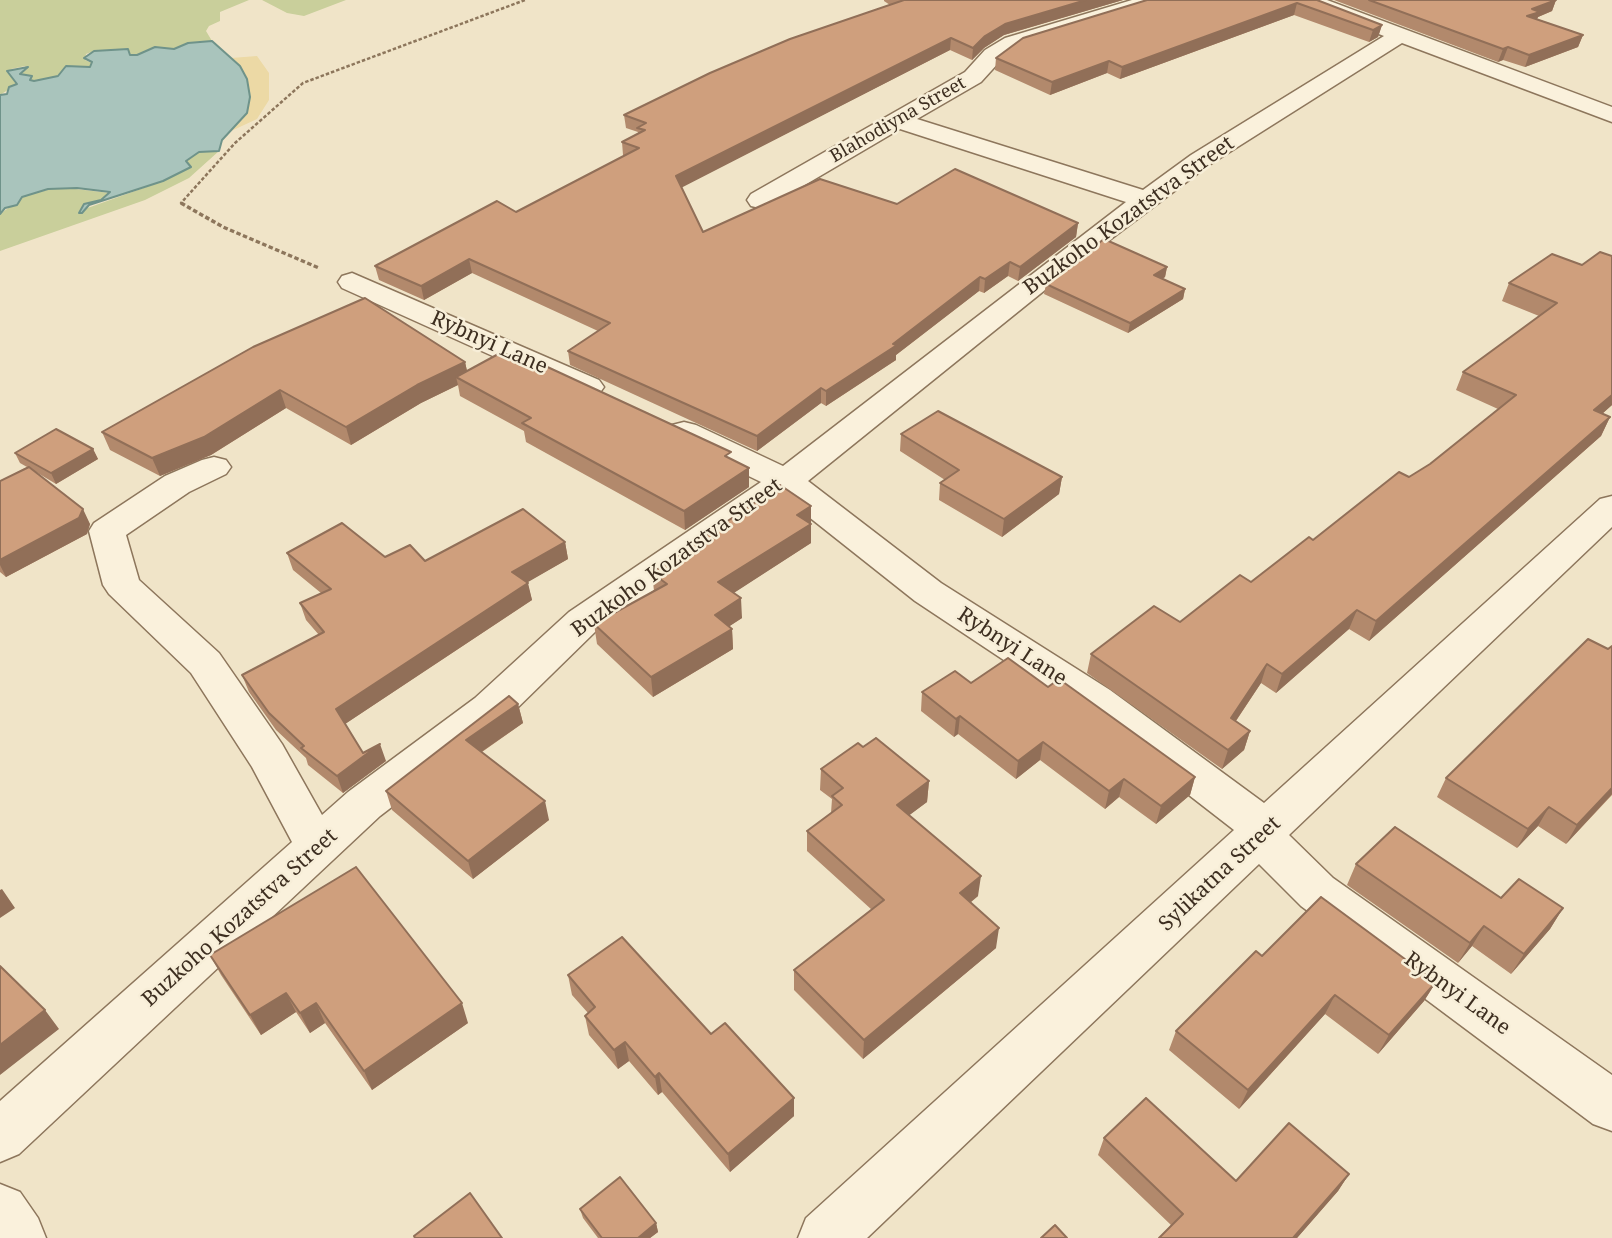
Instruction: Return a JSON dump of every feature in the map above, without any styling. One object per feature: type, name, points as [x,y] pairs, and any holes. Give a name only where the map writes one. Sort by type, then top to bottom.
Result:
[{"type":"street","name":"Blahodiyna Street","points":[[760,200],[973,77],[993,55],[1013,43],[1154,0]]},
{"type":"street","points":[[1308,0],[1612,115]]},
{"type":"street","name":"Buzkoho Kozatstva Street","points":[[0,1136],[365,804],[490,709],[583,621],[786,481],[1061,263],[1200,160],[1399,36]]},
{"type":"street","points":[[895,120],[1147,200]]},
{"type":"street","name":"Rybnyi Lane","points":[[352,282],[639,410],[786,481],[928,592],[1096,701],[1221,792],[1248,815],[1260,836],[1317,892],[1612,1107]]},
{"type":"street","points":[[214,467],[177,484],[107,531],[116,564],[122,585],[205,663],[267,756],[318,848]]},
{"type":"street","name":"Sylikatna Street","points":[[826,1238],[1612,507]]},
{"type":"street","points":[[0,1212],[18,1238]]},
{"type":"path","points":[[352,282],[223,227],[181,203],[195,184],[303,83],[525,0]]},
{"type":"green space","points":[[0,0],[249,0],[220,12],[220,21],[209,26],[206,31],[212,41],[188,43],[174,49],[155,47],[137,55],[130,55],[128,49],[94,51],[86,54],[85,60],[92,63],[90,67],[66,66],[58,76],[34,81],[30,81],[32,76],[20,74],[27,69],[25,66],[11,69],[9,74],[17,84],[0,95]]},
{"type":"green space","points":[[262,0],[346,0],[304,16],[287,13]]},
{"type":"green space","points":[[219,151],[189,178],[145,200],[0,251],[0,214],[25,196],[58,187],[110,193],[101,200],[84,204],[82,210],[163,181],[191,167],[186,161],[198,152]]},
{"type":"sand","points":[[257,56],[269,73],[269,100],[257,119],[229,132],[246,115],[247,79],[240,66],[231,58]]},
{"type":"water","points":[[212,41],[240,66],[247,79],[250,97],[247,113],[222,140],[219,151],[199,152],[186,161],[191,167],[163,181],[89,205],[82,213],[79,213],[84,204],[101,200],[110,192],[77,188],[48,189],[22,197],[17,205],[5,208],[0,214],[0,95],[7,94],[9,87],[17,84],[7,71],[28,67],[20,74],[32,76],[30,80],[34,81],[58,76],[66,66],[90,67],[92,62],[84,58],[94,51],[128,49],[130,55],[137,55],[155,47],[174,49],[188,43]]},
{"type":"building","points":[[904,0],[1086,0],[1005,24],[985,36],[973,48],[951,38],[676,176],[703,232],[820,179],[897,204],[955,169],[1078,223],[1020,267],[1010,262],[985,279],[980,277],[893,344],[897,345],[826,391],[821,388],[757,436],[568,351],[610,323],[469,259],[421,286],[375,266],[497,201],[516,212],[639,148],[622,142],[645,130],[637,128],[646,123],[624,115],[710,73],[790,39]]},
{"type":"building","points":[[1147,0],[1317,0],[1382,25],[1373,30],[1297,3],[1122,67],[1109,61],[1052,82],[996,58],[1023,38]]},
{"type":"building","points":[[1369,0],[1556,0],[1532,9],[1540,12],[1527,16],[1583,35],[1529,55],[1508,47],[1503,49]]},
{"type":"building","points":[[1104,239],[1167,267],[1154,275],[1185,289],[1130,323],[1046,284]]},
{"type":"building","points":[[1600,252],[1612,256],[1612,395],[1594,410],[1610,417],[1376,621],[1357,610],[1282,674],[1267,664],[1231,718],[1250,731],[1228,750],[1091,654],[1154,606],[1180,622],[1240,575],[1251,582],[1309,537],[1313,540],[1399,472],[1409,477],[1430,464],[1516,395],[1463,372],[1557,303],[1509,283],[1552,254],[1582,265]]},
{"type":"building","points":[[365,298],[465,362],[417,385],[346,427],[280,390],[204,437],[152,458],[102,432],[253,347]]},
{"type":"building","points":[[502,352],[534,369],[541,364],[731,452],[725,456],[749,468],[684,511],[522,423],[531,418],[456,377]]},
{"type":"building","points":[[938,411],[1062,477],[1004,519],[940,483],[959,470],[901,434]]},
{"type":"building","points":[[56,429],[93,449],[51,473],[15,453]]},
{"type":"building","points":[[29,467],[83,509],[79,518],[0,560],[0,481]]},
{"type":"building","points":[[780,485],[811,506],[797,515],[811,524],[718,582],[741,598],[715,615],[732,629],[651,677],[594,624],[667,584],[652,573]]},
{"type":"building","points":[[523,509],[565,542],[512,572],[528,583],[336,709],[363,753],[380,744],[337,776],[301,748],[304,746],[269,713],[242,675],[324,632],[300,603],[331,589],[287,553],[342,523],[385,557],[410,545],[425,561]]},
{"type":"building","points":[[1588,639],[1608,649],[1612,646],[1612,788],[1577,825],[1549,807],[1528,829],[1446,778]]},
{"type":"building","points":[[1008,658],[1048,687],[1059,679],[1195,777],[1161,806],[1124,779],[1109,791],[1043,742],[1018,761],[960,716],[956,719],[922,692],[955,671],[971,683]]},
{"type":"building","points":[[509,696],[518,704],[466,740],[545,801],[468,861],[386,791]]},
{"type":"building","points":[[876,738],[929,781],[897,805],[981,876],[960,893],[999,928],[864,1040],[794,970],[884,900],[807,831],[842,805],[832,796],[843,788],[821,769],[858,743],[863,747]]},
{"type":"building","points":[[1395,827],[1501,898],[1519,879],[1563,908],[1524,954],[1484,926],[1470,943],[1356,864]]},
{"type":"building","points":[[356,867],[462,1003],[364,1071],[316,1003],[300,1013],[286,993],[250,1015],[210,955]]},
{"type":"building","points":[[1321,897],[1436,982],[1389,1035],[1335,995],[1248,1090],[1176,1031],[1256,951],[1262,956]]},
{"type":"building","points":[[622,937],[711,1034],[725,1023],[794,1098],[728,1154],[659,1073],[655,1077],[625,1042],[614,1050],[585,1016],[595,1007],[568,975]]},
{"type":"building","points":[[0,966],[45,1010],[0,1045]]},
{"type":"building","points":[[1146,1098],[1236,1181],[1289,1123],[1349,1174],[1293,1238],[1159,1238],[1183,1214],[1104,1138]]},
{"type":"building","points":[[620,1177],[656,1223],[638,1238],[602,1238],[580,1209]]},
{"type":"building","points":[[470,1193],[502,1238],[415,1238],[414,1236]]},
{"type":"building","points":[[1055,1225],[1067,1238],[1041,1238]]}]
